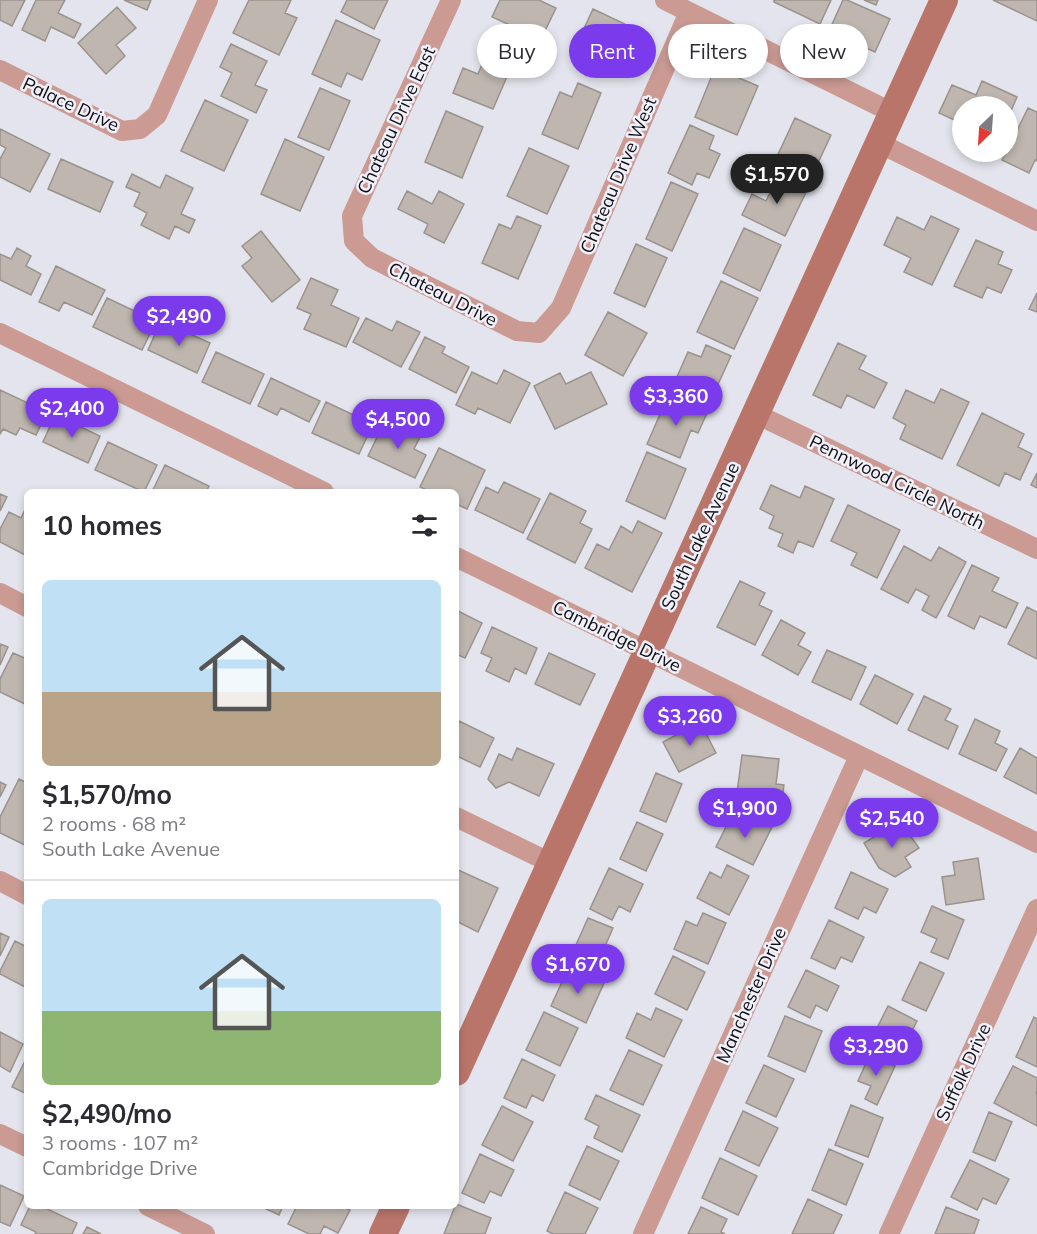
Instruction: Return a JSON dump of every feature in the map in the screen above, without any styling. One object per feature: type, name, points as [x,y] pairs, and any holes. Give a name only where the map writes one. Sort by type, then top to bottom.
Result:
[{"type":"street","name":"Palace Drive","points":[[0,70],[122,130],[140,129],[157,115],[208,0]]},
{"type":"street","name":"Chateau Drive East","points":[[354,242],[352,216],[451,0]]},
{"type":"street","points":[[665,0],[893,113]]},
{"type":"street","name":"South Lake Avenue","points":[[459,1065],[944,0]]},
{"type":"street","name":"Chateau Drive West","points":[[539,333],[561,308],[689,12]]},
{"type":"street","points":[[879,144],[1037,221]]},
{"type":"street","name":"Chateau Drive","points":[[354,242],[372,258],[517,331],[539,333]]},
{"type":"street","points":[[0,333],[318,489]]},
{"type":"street","name":"Pennwood Circle North","points":[[756,414],[1037,549]]},
{"type":"street","name":"Cambridge Drive","points":[[459,558],[1037,843]]},
{"type":"street","points":[[0,593],[24,605]]},
{"type":"street","name":"Manchester Drive","points":[[643,1234],[859,756]]},
{"type":"street","points":[[459,818],[551,863]]},
{"type":"street","points":[[0,881],[24,893]]},
{"type":"street","name":"Suffolk Drive","points":[[888,1234],[1037,909]]},
{"type":"street","points":[[0,1134],[24,1146]]},
{"type":"street","points":[[154,1209],[205,1234]]},
{"type":"street","points":[[383,1234],[395,1209]]},
{"type":"building","points":[[0,0],[25,0],[12,26],[0,20]]},
{"type":"building","points":[[36,0],[65,0],[58,13],[81,24],[74,38],[51,27],[45,41],[22,30]]},
{"type":"building","points":[[124,0],[151,0],[147,10]]},
{"type":"building","points":[[249,0],[291,0],[285,13],[297,18],[279,55],[233,33]]},
{"type":"building","points":[[347,0],[388,0],[374,29],[341,12]]},
{"type":"building","points":[[500,0],[539,0],[556,8],[548,24],[508,24],[492,17]]},
{"type":"building","points":[[774,0],[831,0],[820,24]]},
{"type":"building","points":[[843,0],[890,19],[875,52],[868,49],[868,24],[832,24]]},
{"type":"building","points":[[864,0],[878,0],[876,5]]},
{"type":"building","points":[[993,0],[1037,0],[1037,21]]},
{"type":"building","points":[[117,7],[136,28],[116,45],[125,56],[106,74],[78,43]]},
{"type":"building","points":[[593,9],[625,24],[586,24]]},
{"type":"building","points":[[336,20],[380,40],[362,80],[347,73],[341,87],[312,74]]},
{"type":"building","points":[[231,44],[267,61],[255,85],[267,90],[256,113],[221,96],[232,73],[220,67]]},
{"type":"building","points":[[463,68],[477,74],[477,78],[506,78],[493,109],[453,93]]},
{"type":"building","points":[[711,78],[739,78],[758,86],[737,135],[695,117]]},
{"type":"building","points":[[982,81],[1015,96],[952,96],[952,119],[939,113],[952,85],[976,95]]},
{"type":"building","points":[[578,83],[601,93],[578,149],[542,134],[560,92],[572,97]]},
{"type":"building","points":[[320,88],[350,101],[329,150],[298,137]]},
{"type":"building","points":[[205,100],[248,120],[224,171],[181,151]]},
{"type":"building","points":[[1028,108],[1037,112],[1037,161],[1035,160],[1029,173],[1006,162],[1018,162],[1018,128]]},
{"type":"building","points":[[446,111],[483,127],[462,178],[425,162]]},
{"type":"building","points":[[795,118],[831,135],[817,165],[805,159],[798,174],[774,163]]},
{"type":"building","points":[[690,125],[714,136],[709,149],[720,154],[709,178],[697,173],[692,185],[668,173]]},
{"type":"building","points":[[0,129],[50,154],[30,192],[0,177],[0,159],[6,148],[0,145]]},
{"type":"building","points":[[285,139],[324,157],[300,211],[261,194]]},
{"type":"building","points":[[529,148],[569,166],[547,214],[507,196]]},
{"type":"building","points":[[61,159],[113,182],[100,212],[48,189]]},
{"type":"building","points":[[132,174],[160,188],[166,175],[193,188],[181,214],[195,220],[189,233],[175,226],[169,239],[141,225],[147,213],[134,206],[140,193],[126,187]]},
{"type":"building","points":[[779,174],[808,188],[785,236],[742,215],[752,194],[766,201]]},
{"type":"building","points":[[671,182],[698,194],[672,251],[646,239]]},
{"type":"building","points":[[407,191],[432,204],[439,191],[464,204],[444,243],[424,233],[428,224],[398,209]]},
{"type":"building","points":[[517,216],[541,226],[518,279],[482,263],[499,224],[511,229]]},
{"type":"building","points":[[931,216],[959,229],[932,285],[904,272],[911,258],[884,245],[897,217],[924,230]]},
{"type":"building","points":[[744,228],[781,245],[760,291],[723,273]]},
{"type":"building","points":[[261,231],[300,280],[272,302],[242,266],[252,258],[242,246]]},
{"type":"building","points":[[976,240],[1003,252],[998,264],[1012,270],[1001,293],[987,287],[982,298],[954,286]]},
{"type":"building","points":[[636,244],[667,258],[645,307],[614,293]]},
{"type":"building","points":[[17,248],[31,256],[26,266],[41,274],[31,295],[0,280],[0,254],[11,259]]},
{"type":"building","points":[[56,266],[105,290],[92,315],[64,302],[59,311],[39,302]]},
{"type":"building","points":[[311,278],[338,290],[331,305],[359,318],[346,347],[304,329],[311,314],[297,308]]},
{"type":"building","points":[[721,281],[758,298],[734,349],[697,332]]},
{"type":"building","points":[[1037,293],[1037,312],[1029,309]]},
{"type":"building","points":[[107,298],[156,321],[142,350],[93,327]]},
{"type":"building","points":[[608,312],[647,333],[623,376],[585,355]]},
{"type":"building","points":[[366,318],[392,331],[397,321],[420,332],[401,367],[353,342]]},
{"type":"building","points":[[161,321],[210,343],[197,373],[148,350]]},
{"type":"building","points":[[425,337],[445,347],[442,353],[469,367],[456,393],[409,369]]},
{"type":"building","points":[[838,343],[866,356],[859,369],[887,383],[874,408],[847,395],[841,408],[813,395]]},
{"type":"building","points":[[706,345],[731,356],[709,404],[672,388],[688,352],[701,357]]},
{"type":"building","points":[[216,352],[264,374],[250,404],[202,382]]},
{"type":"building","points":[[504,370],[530,383],[510,423],[478,408],[475,414],[456,405],[472,372],[497,384]]},
{"type":"building","points":[[591,372],[607,404],[555,429],[534,386],[560,373],[566,384]]},
{"type":"building","points":[[271,378],[320,401],[309,422],[281,408],[277,415],[258,406]]},
{"type":"building","points":[[941,389],[969,402],[942,459],[900,439],[906,425],[893,418],[906,390],[934,403]]},
{"type":"building","points":[[0,390],[47,412],[36,435],[20,428],[16,435],[3,429],[0,434]]},
{"type":"building","points":[[668,396],[707,413],[698,433],[691,430],[680,458],[647,444]]},
{"type":"building","points":[[326,402],[373,424],[359,454],[312,433]]},
{"type":"building","points":[[982,413],[1024,434],[1018,447],[1032,454],[1020,480],[1005,473],[999,486],[957,465]]},
{"type":"building","points":[[55,415],[100,436],[88,463],[43,442]]},
{"type":"building","points":[[385,421],[420,437],[414,449],[426,455],[415,478],[368,456]]},
{"type":"building","points":[[108,442],[157,465],[145,489],[137,489],[95,470]]},
{"type":"building","points":[[439,448],[485,470],[467,509],[459,505],[459,489],[420,487]]},
{"type":"building","points":[[647,452],[686,469],[665,519],[626,501]]},
{"type":"building","points":[[165,465],[209,486],[208,489],[153,489]]},
{"type":"building","points":[[1037,473],[1037,488],[1031,485]]},
{"type":"building","points":[[504,482],[540,499],[523,533],[475,510],[486,487],[498,493]]},
{"type":"building","points":[[771,485],[800,498],[805,486],[834,499],[813,547],[798,541],[793,553],[778,546],[783,534],[769,528],[774,516],[760,509]]},
{"type":"building","points":[[550,493],[586,511],[580,523],[592,529],[575,563],[527,539]]},
{"type":"building","points":[[0,494],[7,497],[0,511]]},
{"type":"building","points":[[848,505],[900,530],[877,578],[851,565],[857,553],[831,541]]},
{"type":"building","points":[[9,512],[21,518],[24,512],[24,554],[0,542],[0,529]]},
{"type":"building","points":[[638,521],[662,533],[632,592],[585,568],[597,544],[609,550],[621,526],[632,533]]},
{"type":"building","points":[[904,546],[931,561],[939,547],[966,562],[936,618],[922,610],[929,596],[916,589],[908,603],[881,589]]},
{"type":"building","points":[[972,565],[999,578],[992,591],[1018,603],[1006,628],[980,616],[974,629],[948,616]]},
{"type":"building","points":[[740,581],[765,593],[759,605],[772,611],[755,645],[717,627]]},
{"type":"building","points":[[1027,607],[1037,612],[1037,659],[1008,644]]},
{"type":"building","points":[[459,612],[482,623],[465,658],[459,655]]},
{"type":"building","points":[[781,620],[805,633],[798,645],[811,652],[798,675],[762,655]]},
{"type":"building","points":[[492,627],[537,648],[526,674],[515,668],[509,682],[486,671],[492,658],[481,653]]},
{"type":"building","points":[[0,644],[8,647],[0,665]]},
{"type":"building","points":[[827,650],[866,667],[851,700],[812,682]]},
{"type":"building","points":[[13,653],[24,658],[24,704],[0,692],[0,679]]},
{"type":"building","points":[[549,653],[595,674],[580,705],[535,684]]},
{"type":"building","points":[[875,675],[913,694],[897,724],[860,704]]},
{"type":"building","points":[[924,696],[951,709],[945,720],[958,726],[948,749],[908,730]]},
{"type":"building","points":[[975,719],[1000,731],[995,743],[1007,749],[996,771],[959,754]]},
{"type":"building","points":[[459,721],[494,738],[480,767],[459,757]]},
{"type":"building","points":[[700,722],[716,753],[679,772],[663,742]]},
{"type":"building","points":[[517,748],[554,764],[539,796],[509,782],[496,788],[488,779],[499,754],[512,760]]},
{"type":"building","points":[[1020,748],[1037,758],[1037,794],[1004,777]]},
{"type":"building","points":[[742,755],[779,759],[776,784],[784,785],[781,805],[736,800]]},
{"type":"building","points":[[656,773],[682,784],[666,822],[640,811]]},
{"type":"building","points":[[19,779],[24,782],[24,845],[0,833],[0,817]]},
{"type":"building","points":[[0,782],[6,785],[0,797]]},
{"type":"building","points":[[748,814],[772,827],[753,865],[716,847],[729,821],[741,827]]},
{"type":"building","points":[[900,821],[919,848],[905,857],[911,867],[895,877],[879,868],[864,843]]},
{"type":"building","points":[[637,822],[663,834],[646,871],[620,859]]},
{"type":"building","points":[[978,858],[984,899],[946,905],[942,877],[955,875],[953,862]]},
{"type":"building","points":[[727,865],[749,876],[729,915],[697,898],[710,872],[721,878]]},
{"type":"building","points":[[609,868],[643,884],[630,912],[619,906],[612,920],[590,909]]},
{"type":"building","points":[[459,870],[498,888],[478,932],[459,922]]},
{"type":"building","points":[[851,872],[888,889],[876,913],[864,907],[858,919],[835,908]]},
{"type":"building","points":[[932,906],[964,920],[948,959],[931,952],[937,939],[921,932]]},
{"type":"building","points":[[703,913],[726,923],[708,964],[674,949],[686,921],[697,926]]},
{"type":"building","points":[[588,918],[613,928],[596,967],[571,956]]},
{"type":"building","points":[[829,920],[864,937],[852,962],[841,957],[835,969],[811,958]]},
{"type":"building","points":[[0,933],[9,937],[0,956]]},
{"type":"building","points":[[15,941],[24,946],[24,986],[0,974]]},
{"type":"building","points":[[673,956],[705,972],[687,1010],[655,994]]},
{"type":"building","points":[[920,962],[944,973],[926,1011],[902,1000]]},
{"type":"building","points":[[569,967],[604,983],[586,1023],[551,1006]]},
{"type":"building","points":[[806,970],[839,986],[827,1011],[816,1005],[810,1018],[788,1007]]},
{"type":"building","points":[[888,1006],[917,1021],[898,1058],[869,1044]]},
{"type":"building","points":[[656,1008],[682,1020],[664,1057],[626,1038],[637,1013],[651,1020]]},
{"type":"building","points":[[544,1012],[578,1028],[560,1066],[526,1050]]},
{"type":"building","points":[[785,1016],[822,1031],[805,1072],[768,1056]]},
{"type":"building","points":[[1034,1017],[1037,1019],[1037,1067],[1016,1057]]},
{"type":"building","points":[[0,1032],[23,1044],[10,1072],[0,1066]]},
{"type":"building","points":[[629,1050],[662,1065],[643,1105],[610,1090]]},
{"type":"building","points":[[870,1054],[895,1066],[877,1105],[865,1099],[871,1086],[858,1081]]},
{"type":"building","points":[[522,1059],[555,1075],[543,1101],[532,1095],[526,1108],[504,1098]]},
{"type":"building","points":[[24,1063],[24,1093],[12,1087]]},
{"type":"building","points":[[764,1065],[794,1079],[776,1117],[746,1103]]},
{"type":"building","points":[[1013,1066],[1037,1078],[1037,1126],[994,1103]]},
{"type":"building","points":[[596,1095],[640,1115],[622,1152],[594,1138],[599,1126],[585,1119]]},
{"type":"building","points":[[851,1105],[883,1118],[868,1157],[835,1145]]},
{"type":"building","points":[[502,1106],[533,1122],[513,1161],[482,1145]]},
{"type":"building","points":[[743,1111],[778,1128],[759,1166],[725,1150]]},
{"type":"building","points":[[989,1112],[1012,1122],[995,1161],[973,1152]]},
{"type":"building","points":[[587,1146],[619,1161],[600,1200],[569,1185]]},
{"type":"building","points":[[829,1149],[863,1164],[846,1205],[812,1190]]},
{"type":"building","points":[[480,1154],[514,1170],[501,1196],[490,1191],[484,1203],[462,1193]]},
{"type":"building","points":[[720,1158],[757,1176],[738,1215],[702,1198]]},
{"type":"building","points":[[970,1160],[1009,1179],[996,1204],[983,1198],[977,1210],[951,1197]]},
{"type":"building","points":[[0,1185],[24,1196],[10,1226],[0,1222]]},
{"type":"building","points":[[565,1192],[598,1208],[585,1234],[553,1234],[547,1231]]},
{"type":"building","points":[[808,1199],[842,1215],[833,1234],[792,1234]]},
{"type":"building","points":[[459,1205],[491,1218],[485,1234],[444,1234],[454,1209],[459,1209]]},
{"type":"building","points":[[701,1207],[727,1219],[721,1232],[725,1234],[688,1234]]},
{"type":"building","points":[[946,1207],[979,1220],[974,1234],[935,1234]]},
{"type":"building","points":[[29,1209],[47,1209],[77,1223],[72,1234],[35,1234],[36,1232],[21,1225]]},
{"type":"building","points":[[266,1209],[282,1209],[279,1215]]},
{"type":"building","points":[[296,1209],[350,1210],[338,1233],[324,1226],[320,1234],[309,1234],[288,1224]]},
{"type":"building","points":[[87,1227],[101,1234],[83,1234]]}]
